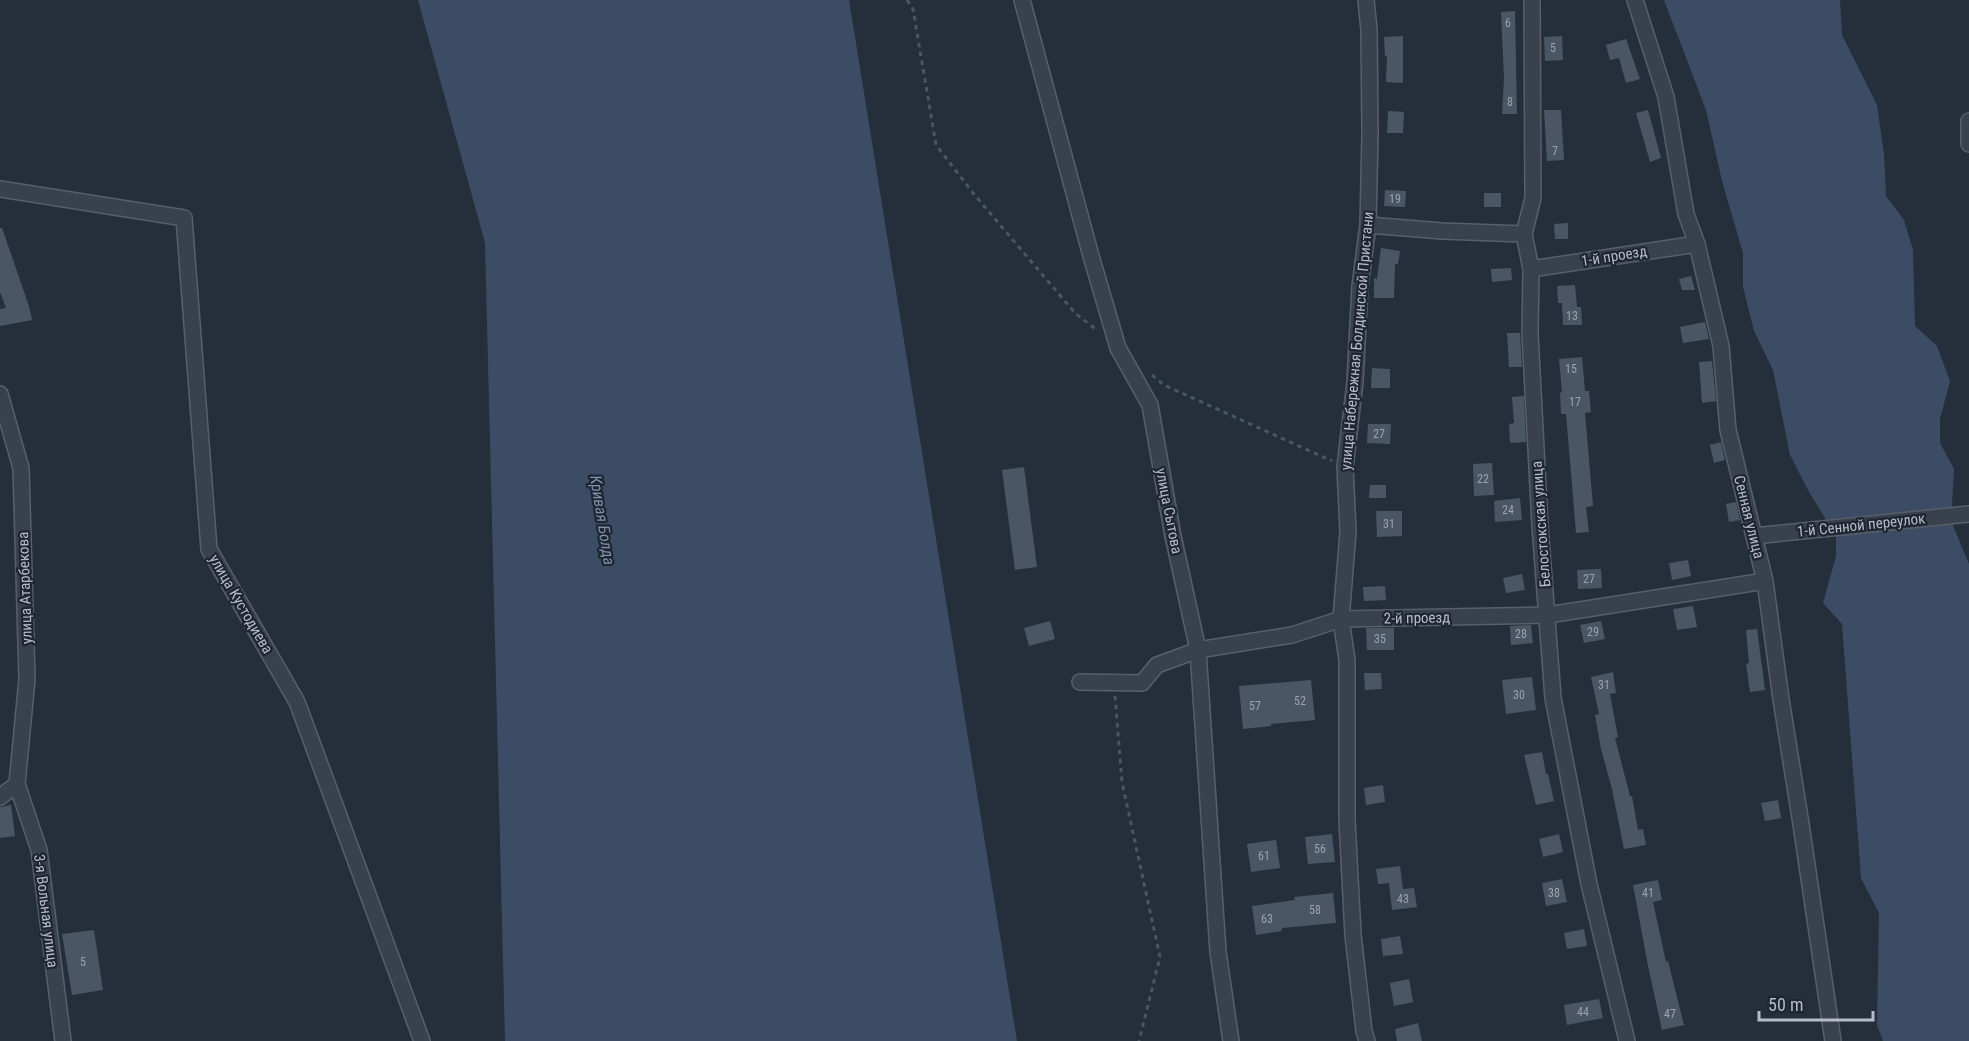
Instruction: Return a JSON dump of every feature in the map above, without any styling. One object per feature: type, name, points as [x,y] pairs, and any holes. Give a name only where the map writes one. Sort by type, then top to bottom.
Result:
[{"type":"street","name":"улица Сытова","points":[[1022,0],[1118,348],[1150,405],[1173,536],[1198,650],[1218,952],[1231,1041]]},
{"type":"street","name":"улица Набережная Болдинской Пристани","points":[[1366,0],[1369,30],[1370,134],[1368,225],[1360,286],[1355,382],[1345,467],[1348,532],[1341,619],[1347,660],[1347,819],[1353,934],[1367,1041]]},
{"type":"street","name":"Белостокская улица","points":[[1532,0],[1533,198],[1524,234],[1531,269],[1530,333],[1540,526],[1553,698],[1588,884],[1627,1041]]},
{"type":"street","name":"Сенная улица","points":[[1635,0],[1666,97],[1686,214],[1697,244],[1721,346],[1728,430],[1766,581],[1781,699],[1833,1041]]},
{"type":"street","points":[[1969,121],[1969,144]]},
{"type":"street","name":"улица Кустодиева","points":[[0,189],[184,218],[209,549],[297,702],[422,1041]]},
{"type":"street","points":[[1368,225],[1524,234]]},
{"type":"street","name":"1-й проезд","points":[[1531,269],[1697,244]]},
{"type":"street","name":"улица Атарбекова","points":[[0,394],[21,468],[27,679],[17,784]]},
{"type":"street","name":"1-й Сенной переулок","points":[[1754,536],[1969,514]]},
{"type":"street","name":"2-й проезд","points":[[1080,682],[1142,682],[1157,666],[1198,650],[1292,635],[1341,619],[1548,615],[1766,581]]},
{"type":"street","points":[[0,797],[17,784]]},
{"type":"street","name":"3-я Вольная улица","points":[[17,784],[39,850],[63,1041]]},
{"type":"path","points":[[1114,682],[1122,782],[1160,957],[1139,1041]]},
{"type":"water","name":"Кривая Болда","points":[[418,0],[849,0],[1017,1041],[505,1041],[485,243]]},
{"type":"water","points":[[1664,0],[1840,0],[1842,35],[1877,105],[1884,155],[1886,196],[1904,220],[1913,250],[1915,326],[1937,346],[1950,381],[1940,419],[1940,443],[1954,469],[1951,521],[1969,564],[1969,1041],[1883,1041],[1877,1025],[1879,913],[1861,878],[1842,624],[1823,603],[1836,556],[1836,536],[1790,455],[1773,370],[1754,331],[1743,287],[1743,253],[1722,181],[1706,110]]},
{"type":"building","points":[[1515,11],[1517,114],[1502,114],[1504,78],[1501,12]]},
{"type":"building","points":[[1403,36],[1403,83],[1386,82],[1387,56],[1385,56],[1384,37]]},
{"type":"building","points":[[1562,36],[1563,60],[1545,61],[1544,37]]},
{"type":"building","points":[[1626,39],[1640,79],[1626,83],[1619,58],[1610,60],[1606,45]]},
{"type":"building","points":[[1544,110],[1561,110],[1564,160],[1547,161]]},
{"type":"building","points":[[1648,110],[1661,158],[1650,162],[1636,113]]},
{"type":"building","points":[[1388,111],[1404,112],[1403,133],[1387,133]]},
{"type":"building","points":[[1385,190],[1406,191],[1405,207],[1384,206]]},
{"type":"building","points":[[1484,193],[1501,193],[1501,207],[1484,207]]},
{"type":"building","points":[[1568,223],[1568,239],[1555,239],[1554,224]]},
{"type":"building","points":[[0,228],[2,228],[32,320],[0,326],[0,309],[6,308],[0,292]]},
{"type":"building","points":[[1381,248],[1400,251],[1398,264],[1395,264],[1394,298],[1374,298],[1374,278],[1377,279]]},
{"type":"building","points":[[1511,268],[1512,280],[1492,282],[1491,269]]},
{"type":"building","points":[[1691,276],[1695,290],[1682,290],[1679,279]]},
{"type":"building","points":[[1575,285],[1577,307],[1581,307],[1582,325],[1563,325],[1562,303],[1558,303],[1557,286]]},
{"type":"building","points":[[1705,322],[1709,339],[1683,343],[1680,327]]},
{"type":"building","points":[[1507,333],[1520,333],[1522,367],[1509,367]]},
{"type":"building","points":[[1582,357],[1585,391],[1589,391],[1591,412],[1585,413],[1593,506],[1586,507],[1589,532],[1576,533],[1566,414],[1561,414],[1559,359]]},
{"type":"building","points":[[1712,361],[1716,401],[1702,403],[1699,362]]},
{"type":"building","points":[[1372,368],[1390,369],[1390,388],[1371,388]]},
{"type":"building","points":[[1524,396],[1526,442],[1510,443],[1509,424],[1514,423],[1512,397]]},
{"type":"building","points":[[1368,424],[1391,424],[1390,444],[1367,443]]},
{"type":"building","points":[[1721,442],[1725,460],[1714,463],[1710,445]]},
{"type":"building","points":[[1492,463],[1494,495],[1474,496],[1473,464]]},
{"type":"building","points":[[1024,467],[1037,567],[1015,570],[1002,470]]},
{"type":"building","points":[[1370,485],[1386,485],[1386,498],[1369,498]]},
{"type":"building","points":[[1520,498],[1522,520],[1495,522],[1494,501]]},
{"type":"building","points":[[1736,502],[1740,520],[1729,522],[1726,504]]},
{"type":"building","points":[[1376,511],[1402,511],[1402,536],[1377,537]]},
{"type":"building","points":[[1688,560],[1691,576],[1672,580],[1669,563]]},
{"type":"building","points":[[1601,569],[1602,588],[1578,589],[1577,570]]},
{"type":"building","points":[[1522,574],[1525,590],[1506,593],[1503,578]]},
{"type":"building","points":[[1385,586],[1386,600],[1364,601],[1363,587]]},
{"type":"building","points":[[1693,606],[1697,627],[1677,630],[1673,609]]},
{"type":"building","points":[[1050,621],[1055,639],[1029,646],[1024,628]]},
{"type":"building","points":[[1601,621],[1605,639],[1584,643],[1580,625]]},
{"type":"building","points":[[1531,625],[1533,643],[1511,645],[1510,626]]},
{"type":"building","points":[[1366,628],[1394,628],[1394,650],[1367,650]]},
{"type":"building","points":[[1757,629],[1765,690],[1750,692],[1746,664],[1749,663],[1746,630]]},
{"type":"building","points":[[1613,672],[1616,693],[1610,694],[1618,737],[1615,738],[1630,796],[1632,796],[1638,830],[1643,829],[1646,845],[1624,849],[1601,749],[1595,715],[1599,714],[1591,677]]},
{"type":"building","points":[[1364,673],[1381,673],[1382,689],[1365,690]]},
{"type":"building","points":[[1532,677],[1536,710],[1506,714],[1502,680]]},
{"type":"building","points":[[1311,680],[1315,720],[1243,729],[1239,686]]},
{"type":"building","points":[[1542,752],[1554,801],[1536,805],[1524,755]]},
{"type":"building","points":[[1383,785],[1385,802],[1366,805],[1364,788]]},
{"type":"building","points":[[1778,800],[1781,818],[1765,821],[1761,803]]},
{"type":"building","points":[[11,805],[15,836],[0,838],[0,807]]},
{"type":"building","points":[[1332,834],[1335,862],[1308,864],[1305,837]]},
{"type":"building","points":[[1559,834],[1563,852],[1543,857],[1539,839]]},
{"type":"building","points":[[1276,840],[1280,868],[1251,872],[1247,844]]},
{"type":"building","points":[[1400,866],[1403,889],[1414,888],[1417,907],[1392,910],[1389,883],[1378,884],[1376,869]]},
{"type":"building","points":[[1562,879],[1567,902],[1546,906],[1542,883]]},
{"type":"building","points":[[1658,880],[1662,900],[1653,902],[1666,962],[1668,961],[1684,1025],[1662,1030],[1633,885]]},
{"type":"building","points":[[1333,893],[1336,923],[1282,928],[1282,931],[1256,935],[1252,906],[1295,900],[1294,897]]},
{"type":"building","points":[[1584,929],[1587,946],[1567,949],[1564,933]]},
{"type":"building","points":[[94,930],[103,990],[72,995],[62,934]]},
{"type":"building","points":[[1400,936],[1403,954],[1383,956],[1381,939]]},
{"type":"building","points":[[1409,979],[1413,1002],[1394,1006],[1390,983]]},
{"type":"building","points":[[1599,999],[1603,1018],[1567,1025],[1564,1005]]},
{"type":"building","points":[[1418,1023],[1422,1041],[1397,1041],[1395,1029]]}]
